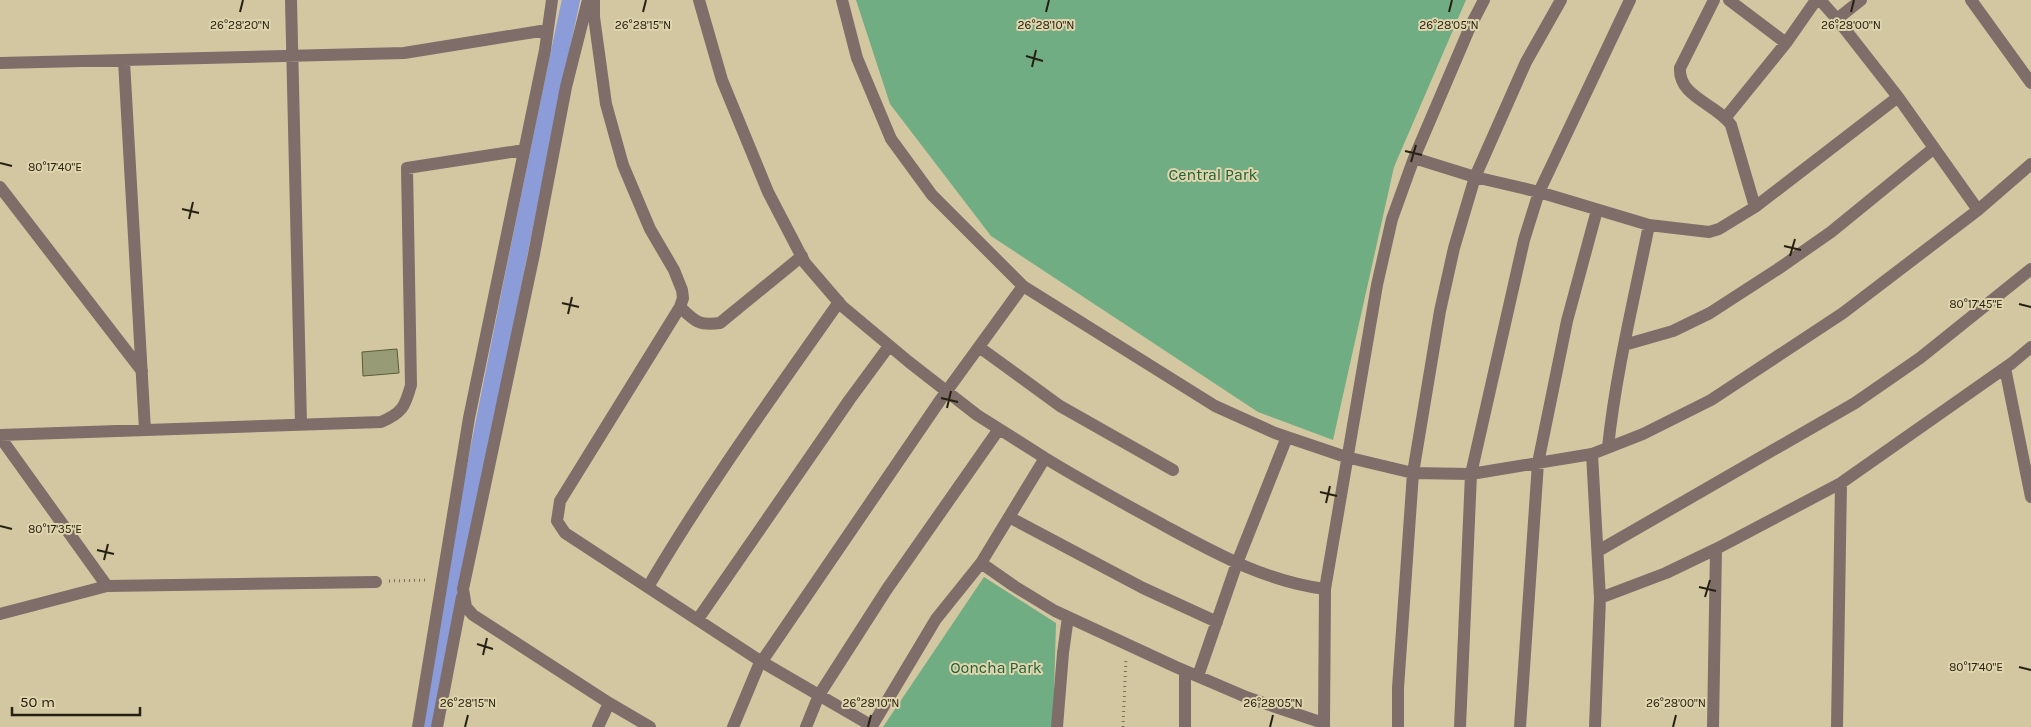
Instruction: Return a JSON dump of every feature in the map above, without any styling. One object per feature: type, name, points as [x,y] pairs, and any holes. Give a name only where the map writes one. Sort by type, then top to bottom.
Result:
[{"type":"street","points":[[291,0],[301,424]]},
{"type":"street","points":[[418,727],[469,418],[524,150],[552,0]]},
{"type":"street","points":[[437,727],[463,589],[507,383],[566,87],[588,0]]},
{"type":"street","points":[[594,0],[594,17],[606,104],[623,165],[650,229],[674,270],[683,298],[680,307],[560,501],[557,521],[565,533],[762,662],[872,726],[936,620],[981,563],[1045,458]]},
{"type":"street","points":[[699,0],[722,80],[768,192],[802,256],[838,302],[946,392],[999,429],[1090,485],[1257,572],[1298,585],[1325,588]]},
{"type":"street","points":[[842,0],[857,58],[891,138],[932,195],[1023,286],[1215,406],[1287,437],[1346,457],[1413,474],[1471,474],[1592,454],[1643,434],[1719,395],[1843,313],[1978,210],[2031,164]]},
{"type":"street","points":[[981,563],[1055,611],[1246,697],[1324,725],[1325,588],[1346,457],[1379,276],[1392,219],[1414,158],[1470,26],[1484,0]]},
{"type":"street","points":[[1398,727],[1398,688],[1413,474],[1440,310],[1454,248],[1475,177],[1526,62],[1562,0]]},
{"type":"street","points":[[1460,727],[1471,474],[1524,240],[1538,192],[1630,0]]},
{"type":"street","points":[[1714,0],[1680,68],[1680,74],[1685,87],[1726,117],[1731,125],[1755,207]]},
{"type":"street","points":[[1729,0],[1786,43]]},
{"type":"street","points":[[1726,117],[1818,0],[1837,19],[1898,98],[1978,210]]},
{"type":"street","points":[[1837,19],[1861,0]]},
{"type":"street","points":[[1971,0],[2031,83]]},
{"type":"street","points":[[0,63],[404,53],[547,30]]},
{"type":"street","points":[[124,61],[145,430]]},
{"type":"street","points":[[1414,158],[1475,177],[1538,192],[1649,225],[1709,232],[1755,207],[1898,98]]},
{"type":"street","points":[[1624,345],[1673,331],[1725,303],[1831,232],[1934,148]]},
{"type":"street","points":[[0,436],[381,422],[396,415],[407,401],[412,385],[407,168],[524,150]]},
{"type":"street","points":[[0,187],[142,371]]},
{"type":"street","points":[[1520,727],[1538,463],[1567,321],[1597,210]]},
{"type":"street","points":[[1608,447],[1624,345],[1649,225]]},
{"type":"street","points":[[680,307],[696,322],[705,325],[720,323],[802,256]]},
{"type":"street","points":[[1598,551],[1855,403],[1920,358],[2031,269]]},
{"type":"street","points":[[733,727],[762,662],[946,392],[1023,286]]},
{"type":"street","points":[[648,587],[675,540],[738,444],[838,302]]},
{"type":"street","points":[[698,619],[850,399],[889,346]]},
{"type":"street","points":[[979,347],[1060,406],[1173,470]]},
{"type":"street","points":[[1600,598],[1666,573],[1841,484],[2029,350]]},
{"type":"street","points":[[2005,368],[2030,483],[2031,497]]},
{"type":"street","points":[[2018,428],[2031,426]]},
{"type":"street","points":[[806,727],[818,695],[887,589],[999,429]]},
{"type":"street","points":[[0,436],[108,586]]},
{"type":"street","points":[[1198,676],[1237,563],[1287,437]]},
{"type":"street","points":[[1592,454],[1600,598],[1595,727]]},
{"type":"street","points":[[1837,727],[1841,484]]},
{"type":"street","points":[[1009,517],[1143,588],[1217,622]]},
{"type":"street","points":[[1713,727],[1716,549]]},
{"type":"street","points":[[0,614],[108,586],[376,582]]},
{"type":"street","points":[[463,589],[466,608],[473,615],[609,703],[650,727]]},
{"type":"street","points":[[1057,727],[1068,616]]},
{"type":"street","points":[[1185,671],[1186,727]]},
{"type":"street","points":[[598,727],[609,703]]},
{"type":"path","points":[[376,582],[442,580]]},
{"type":"path","points":[[1123,727],[1127,643]]},
{"type":"green space","name":"Central Park","points":[[856,0],[1466,0],[1394,167],[1333,440],[1258,412],[991,236],[890,104]]},
{"type":"green space","name":"Ooncha Park","points":[[984,577],[1056,623],[1053,727],[883,727]]},
{"type":"building","points":[[397,349],[399,373],[363,376],[362,352]]},
{"type":"waterway","points":[[424,727],[571,0]]}]
